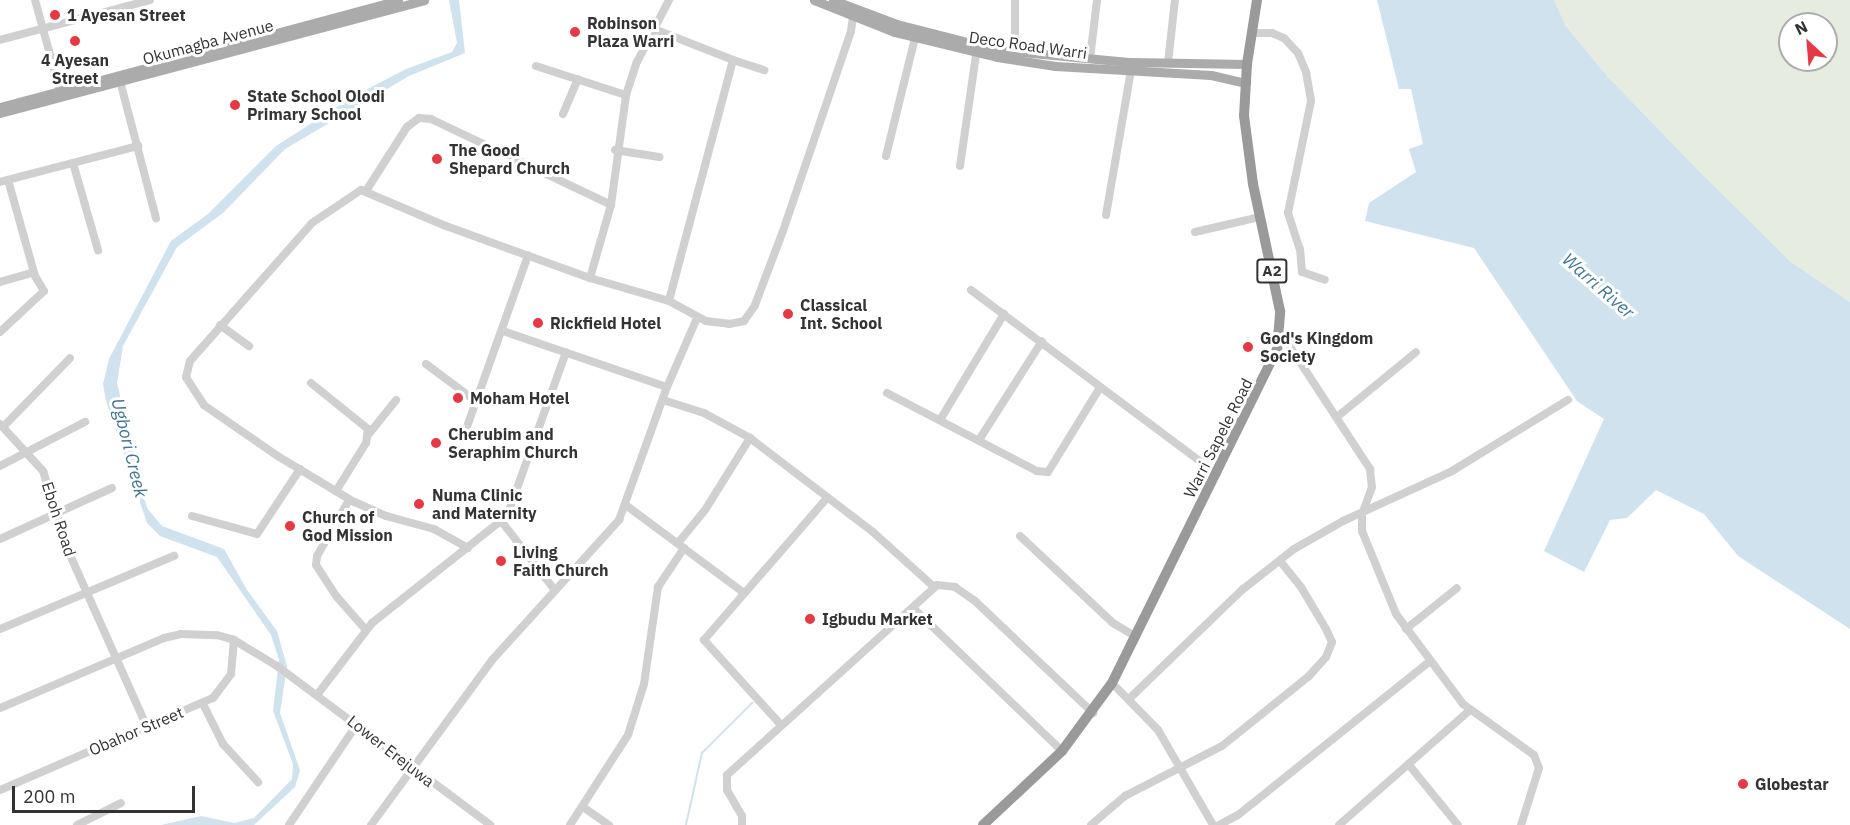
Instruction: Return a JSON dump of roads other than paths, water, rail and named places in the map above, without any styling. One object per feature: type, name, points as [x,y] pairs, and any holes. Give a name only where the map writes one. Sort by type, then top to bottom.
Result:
[{"type":"highway","name":"Warri Sapele Road","points":[[983,825],[1062,752],[1093,713],[1112,682],[1259,393],[1281,333],[1280,311],[1247,150],[1247,64],[1257,0]]},
{"type":"main road","name":"Okumagba Avenue","points":[[0,106],[362,5],[398,0]]},
{"type":"main road","name":"Okumagba Avenue","points":[[0,113],[424,0]]},
{"type":"main road","name":"Deco Road Warri","points":[[814,0],[853,17],[915,38],[1055,66],[1211,75],[1246,82]]},
{"type":"main road","name":"Deco Road Warri","points":[[833,0],[897,24],[977,49],[1090,59],[1247,64]]},
{"type":"street","points":[[35,0],[60,91]]},
{"type":"street","points":[[0,40],[150,0]]},
{"type":"street","points":[[590,278],[611,205],[615,150],[626,95],[669,0]]},
{"type":"street","points":[[1015,0],[1015,51]]},
{"type":"street","points":[[1090,59],[1097,0]]},
{"type":"street","points":[[1168,63],[1175,0]]},
{"type":"street","points":[[468,548],[434,529],[386,516],[350,500],[213,412],[190,387],[186,377],[188,364],[312,223],[351,193],[366,191],[446,226],[590,278],[669,301],[697,318],[737,323],[755,305],[848,41],[853,17]]},
{"type":"street","points":[[654,29],[733,60],[764,69]]},
{"type":"street","points":[[1253,33],[1272,33],[1284,38],[1298,53],[1306,72],[1311,101],[1288,213],[1298,241],[1302,272],[1325,280]]},
{"type":"street","points":[[886,156],[915,38]]},
{"type":"street","points":[[960,166],[977,49]]},
{"type":"street","points":[[669,301],[733,60]]},
{"type":"street","points":[[536,66],[626,95]]},
{"type":"street","points":[[1106,215],[1131,70]]},
{"type":"street","points":[[563,114],[578,79]]},
{"type":"street","points":[[120,81],[156,218]]},
{"type":"street","points":[[366,191],[407,127],[419,118],[431,119],[611,205]]},
{"type":"street","points":[[0,332],[45,291],[34,272],[4,181],[138,146]]},
{"type":"street","points":[[615,150],[659,157]]},
{"type":"street","points":[[73,163],[98,250]]},
{"type":"street","points":[[1195,232],[1260,217]]},
{"type":"street","points":[[463,438],[503,331],[528,255]]},
{"type":"street","points":[[0,282],[34,272]]},
{"type":"street","points":[[971,290],[1042,341],[1099,389],[1217,474]]},
{"type":"street","points":[[940,420],[1004,314]]},
{"type":"street","points":[[371,825],[493,659],[554,590],[611,531],[627,506],[667,387],[697,318]]},
{"type":"street","points":[[220,325],[249,346]]},
{"type":"street","points":[[503,331],[667,387]]},
{"type":"street","points":[[1281,333],[1370,469],[1372,487],[1362,514],[1366,543],[1406,628],[1470,710],[1531,750],[1537,762],[1535,788],[1521,825]]},
{"type":"street","points":[[979,440],[1042,341]]},
{"type":"street","points":[[1337,417],[1416,351]]},
{"type":"street","points":[[317,694],[366,630],[502,522],[519,487],[566,352]]},
{"type":"street","points":[[1,425],[70,357]]},
{"type":"street","points":[[426,364],[477,402]]},
{"type":"street","points":[[311,383],[361,420],[368,435]]},
{"type":"street","points":[[887,393],[1037,471],[1048,472],[1099,389]]},
{"type":"street","points":[[336,491],[368,435],[396,400]]},
{"type":"street","points":[[663,400],[704,413],[750,438],[873,532],[934,587]]},
{"type":"street","points":[[1130,698],[1196,631],[1280,561],[1334,526],[1452,471],[1568,400]]},
{"type":"street","points":[[0,466],[85,422]]},
{"type":"street","name":"Eboh Road","points":[[1,425],[43,471],[56,514],[87,592],[147,727]]},
{"type":"street","points":[[570,825],[628,735],[644,684],[658,587],[681,546],[750,438]]},
{"type":"street","points":[[192,516],[257,534],[300,469]]},
{"type":"street","points":[[0,539],[112,488]]},
{"type":"street","points":[[782,725],[704,642],[742,592],[827,498]]},
{"type":"street","points":[[350,500],[317,556],[316,565],[337,597],[366,630]]},
{"type":"street","points":[[627,506],[742,592]]},
{"type":"street","points":[[502,522],[554,590]]},
{"type":"street","points":[[1020,536],[1113,623],[1136,637]]},
{"type":"street","points":[[0,629],[174,556]]},
{"type":"street","points":[[1091,825],[1125,796],[1181,767],[1246,728],[1309,676],[1330,649],[1332,642],[1318,613],[1280,561]]},
{"type":"street","points":[[742,825],[742,816],[727,790],[727,775],[934,587],[945,584],[956,587],[975,602],[1093,713]]},
{"type":"street","points":[[1406,628],[1457,588]]},
{"type":"street","points":[[913,608],[1062,752]]},
{"type":"street","points":[[0,708],[116,658],[181,634],[234,640]]},
{"type":"street","name":"Lower Erejuwa","points":[[234,640],[317,694],[489,825]]},
{"type":"street","name":"Obahor Street","points":[[0,790],[203,704],[221,690],[231,674],[234,640]]},
{"type":"street","points":[[1219,825],[1238,815],[1430,661]]},
{"type":"street","points":[[1112,682],[1130,698],[1158,730],[1213,825]]},
{"type":"street","points":[[203,704],[223,744],[258,782]]},
{"type":"street","points":[[1339,825],[1470,710]]},
{"type":"street","points":[[289,825],[357,724]]},
{"type":"street","points":[[1409,765],[1452,823]]},
{"type":"street","points":[[77,825],[121,803]]},
{"type":"street","points":[[583,807],[609,825]]},
{"type":"water","name":"Ugbori Creek","points":[[449,0],[459,0],[465,53],[409,76],[285,149],[223,213],[177,247],[123,346],[117,383],[147,508],[162,526],[224,549],[247,590],[277,631],[287,666],[280,713],[300,770],[295,787],[254,825],[161,825],[201,816],[234,823],[254,818],[292,779],[293,764],[273,711],[279,660],[271,635],[217,557],[160,536],[147,523],[106,401],[103,384],[109,359],[171,241],[208,214],[276,146],[354,96],[406,69],[452,52],[457,43]]},
{"type":"water","name":"Warri River","points":[[1377,0],[1554,0],[1566,26],[1608,77],[1697,169],[1791,262],[1850,302],[1850,629],[1738,556],[1704,514],[1656,490],[1627,518],[1610,520],[1584,572],[1544,551],[1604,419],[1577,401],[1474,248],[1365,221],[1369,203],[1416,172],[1409,149],[1423,144],[1411,89],[1399,89]]},
{"type":"waterway","points":[[686,825],[702,753],[752,703]]},
{"type":"place","name":"1 Ayesan Street","points":[[55,15]]},
{"type":"place","name":"Robinson Plaza Warri","points":[[575,32]]},
{"type":"place","name":"4 Ayesan Street","points":[[75,41]]},
{"type":"place","name":"State School Olodi Primary School","points":[[235,105]]},
{"type":"place","name":"The Good Shepard Church","points":[[437,159]]},
{"type":"place","name":"Classical Int. School","points":[[788,314]]},
{"type":"place","name":"Rickfield Hotel","points":[[538,323]]},
{"type":"place","name":"God's Kingdom Society","points":[[1248,347]]},
{"type":"place","name":"Moham Hotel","points":[[458,398]]},
{"type":"place","name":"Cherubim and Seraphim Church","points":[[436,443]]},
{"type":"place","name":"Numa Clinic and Maternity","points":[[419,504]]},
{"type":"place","name":"Church of God Mission","points":[[290,526]]},
{"type":"place","name":"Living Faith Church","points":[[501,561]]},
{"type":"place","name":"Igbudu Market","points":[[810,619]]},
{"type":"place","name":"Globestar","points":[[1743,784]]}]
